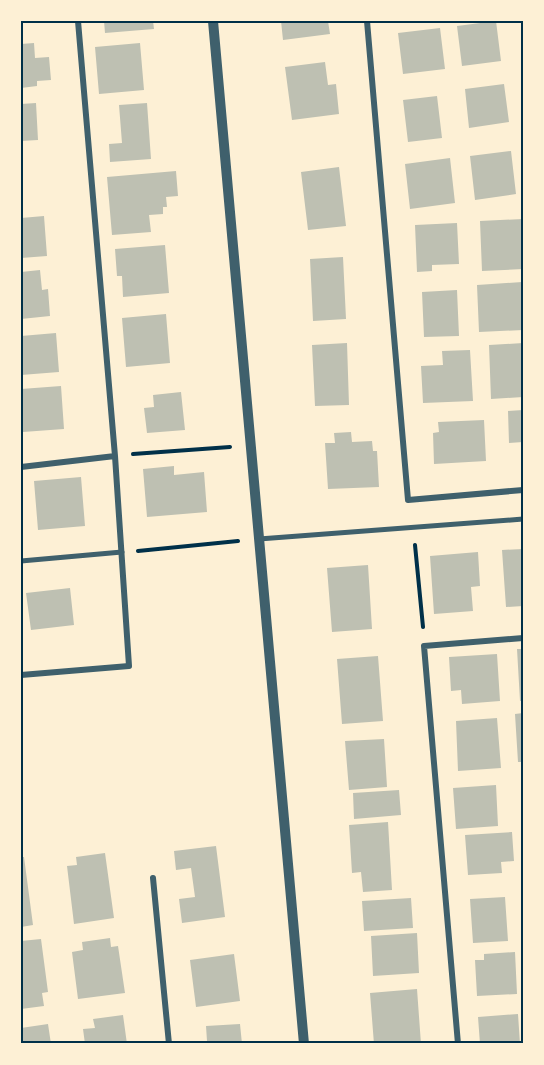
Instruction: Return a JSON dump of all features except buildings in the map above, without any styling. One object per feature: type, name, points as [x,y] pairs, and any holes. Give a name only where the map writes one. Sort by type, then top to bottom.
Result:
[{"type":"street","points":[[21,675],[129,666],[115,456],[78,21]]},
{"type":"street","points":[[213,21],[304,1044]]},
{"type":"street","points":[[367,21],[408,500],[523,490]]},
{"type":"street","points":[[21,467],[115,456]]},
{"type":"street","points":[[259,539],[523,519]]},
{"type":"street","points":[[21,561],[122,552]]},
{"type":"street","points":[[458,1044],[424,646],[523,638]]},
{"type":"street","points":[[153,878],[169,1044]]},
{"type":"path","points":[[115,456],[251,445]]},
{"type":"path","points":[[414,527],[424,646]]},
{"type":"path","points":[[122,552],[259,539]]}]
